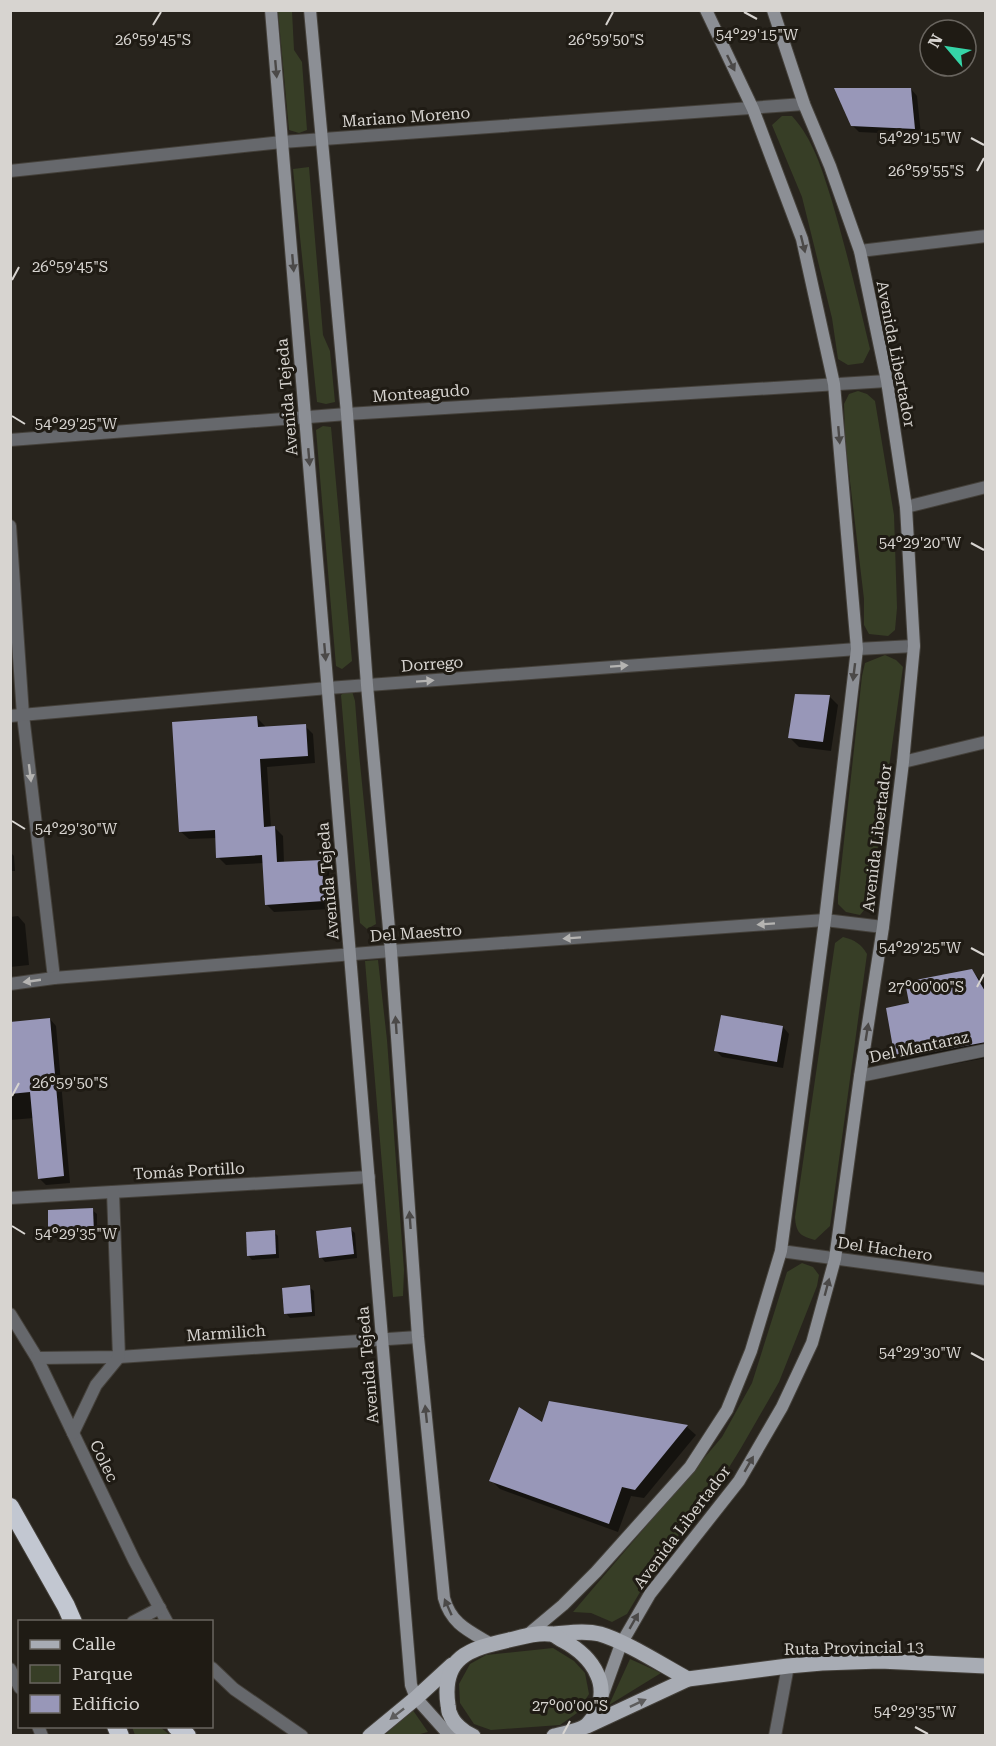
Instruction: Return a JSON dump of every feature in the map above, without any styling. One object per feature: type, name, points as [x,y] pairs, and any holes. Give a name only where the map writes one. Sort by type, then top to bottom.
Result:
[{"type":"highway","points":[[10,1507],[69,1614]]},
{"type":"main road","name":"Avenida Tejeda","points":[[271,10],[411,1685],[416,1698],[450,1736]]},
{"type":"main road","points":[[310,10],[347,414],[366,685],[391,951],[418,1338],[444,1598],[447,1610],[460,1626],[491,1644]]},
{"type":"main road","name":"Avenida Libertador","points":[[526,1636],[563,1605],[596,1572],[690,1467],[727,1410],[752,1351],[781,1251],[825,920],[857,649],[834,384],[802,238],[753,109],[706,10]]},
{"type":"main road","name":"Avenida Libertador","points":[[603,1694],[621,1644],[650,1594],[739,1481],[782,1407],[812,1343],[835,1258],[883,927],[903,762],[914,646],[906,507],[887,381],[860,251],[830,166],[804,104],[773,10]]},
{"type":"main road","points":[[370,1736],[416,1698],[464,1653],[526,1636],[582,1632],[599,1634],[688,1679]]},
{"type":"main road","points":[[551,1634],[576,1647],[590,1662],[598,1676],[603,1694],[597,1711],[587,1726]]},
{"type":"main road","name":"Ruta Provincial 13","points":[[554,1736],[587,1726],[688,1679],[788,1666],[880,1661],[986,1666]]},
{"type":"main road","points":[[454,1663],[448,1677],[446,1693],[450,1715],[466,1733],[472,1736]]},
{"type":"street","name":"Mariano Moreno","points":[[10,171],[282,142],[804,104]]},
{"type":"street","points":[[860,251],[986,236]]},
{"type":"street","name":"Monteagudo","points":[[10,440],[347,414],[887,381]]},
{"type":"street","points":[[906,507],[986,487]]},
{"type":"street","points":[[10,526],[17,716],[54,978]]},
{"type":"street","name":"Dorrego","points":[[17,716],[366,685],[914,646]]},
{"type":"street","points":[[903,762],[986,742]]},
{"type":"street","name":"Del Maestro","points":[[10,984],[54,978],[351,954],[825,920],[883,927]]},
{"type":"street","name":"Del Mantaraz","points":[[860,1076],[986,1050]]},
{"type":"street","name":"Tomás Portillo","points":[[10,1198],[369,1177]]},
{"type":"street","points":[[73,1434],[96,1385],[119,1357],[112,1192]]},
{"type":"street","name":"Del Hachero","points":[[781,1251],[986,1280]]},
{"type":"street","name":"Colec","points":[[10,1314],[37,1358],[134,1560],[166,1620]]},
{"type":"street","name":"Marmilich","points":[[37,1358],[119,1357],[418,1338]]},
{"type":"street","points":[[137,1620],[160,1608]]},
{"type":"street","points":[[775,1736],[788,1666]]},
{"type":"street","points":[[10,1669],[18,1684]]},
{"type":"street","points":[[213,1669],[234,1689],[302,1736]]},
{"type":"green space","points":[[278,11],[292,11],[294,50],[302,62],[307,130],[299,133],[289,130]]},
{"type":"green space","points":[[782,116],[792,116],[806,134],[824,176],[847,255],[870,349],[863,363],[848,365],[838,359],[832,318],[802,197],[772,125]]},
{"type":"green space","points":[[309,167],[323,335],[330,351],[335,402],[326,404],[317,402],[293,169]]},
{"type":"green space","points":[[858,391],[867,394],[875,401],[894,515],[897,608],[895,630],[888,636],[869,634],[864,625],[864,599],[845,439],[844,404],[849,394]]},
{"type":"green space","points":[[323,426],[331,427],[352,661],[342,669],[336,666],[316,430]]},
{"type":"green space","points":[[885,655],[896,660],[903,667],[870,903],[860,915],[846,912],[838,904],[838,896],[862,676],[865,663]]},
{"type":"green space","points":[[346,691],[352,691],[355,701],[376,924],[367,929],[360,923],[341,695]]},
{"type":"green space","points":[[843,937],[857,943],[867,954],[830,1226],[815,1240],[800,1233],[796,1227],[795,1217],[835,943]]},
{"type":"green space","points":[[378,960],[387,1040],[404,1270],[403,1296],[393,1297],[365,961]]},
{"type":"green space","points":[[802,1263],[813,1267],[819,1275],[817,1286],[779,1382],[720,1482],[652,1572],[627,1614],[612,1622],[591,1613],[573,1612],[722,1437],[752,1383],[787,1272]]},
{"type":"green space","points":[[553,1648],[574,1661],[585,1673],[589,1694],[577,1713],[560,1725],[491,1730],[474,1724],[460,1703],[459,1684],[470,1664],[486,1655]]},
{"type":"green space","points":[[630,1659],[661,1673],[609,1705]]},
{"type":"green space","points":[[412,1709],[428,1732],[416,1735],[384,1736]]},
{"type":"green space","points":[[132,1728],[161,1728],[170,1735],[135,1735]]},
{"type":"building","points":[[834,88],[911,88],[915,129],[851,126]]},
{"type":"building","points":[[795,694],[830,695],[823,742],[788,738]]},
{"type":"building","points":[[257,716],[258,727],[306,724],[308,756],[260,759],[264,827],[275,826],[277,862],[322,860],[324,901],[265,905],[262,855],[216,858],[215,830],[179,832],[172,722]]},
{"type":"building","points":[[972,969],[986,993],[986,1042],[895,1059],[886,1008],[909,1003],[905,982]]},
{"type":"building","points":[[721,1015],[783,1026],[777,1062],[714,1051]]},
{"type":"building","points":[[50,1018],[64,1176],[38,1179],[30,1092],[10,1094],[10,1022]]},
{"type":"building","points":[[93,1208],[94,1233],[48,1234],[48,1210]]},
{"type":"building","points":[[351,1227],[354,1254],[319,1258],[316,1231]]},
{"type":"building","points":[[275,1230],[276,1254],[247,1256],[246,1232]]},
{"type":"building","points":[[310,1285],[312,1312],[284,1314],[282,1288]]},
{"type":"building","points":[[549,1401],[688,1425],[635,1490],[622,1487],[609,1524],[489,1481],[519,1407],[542,1422]]}]
